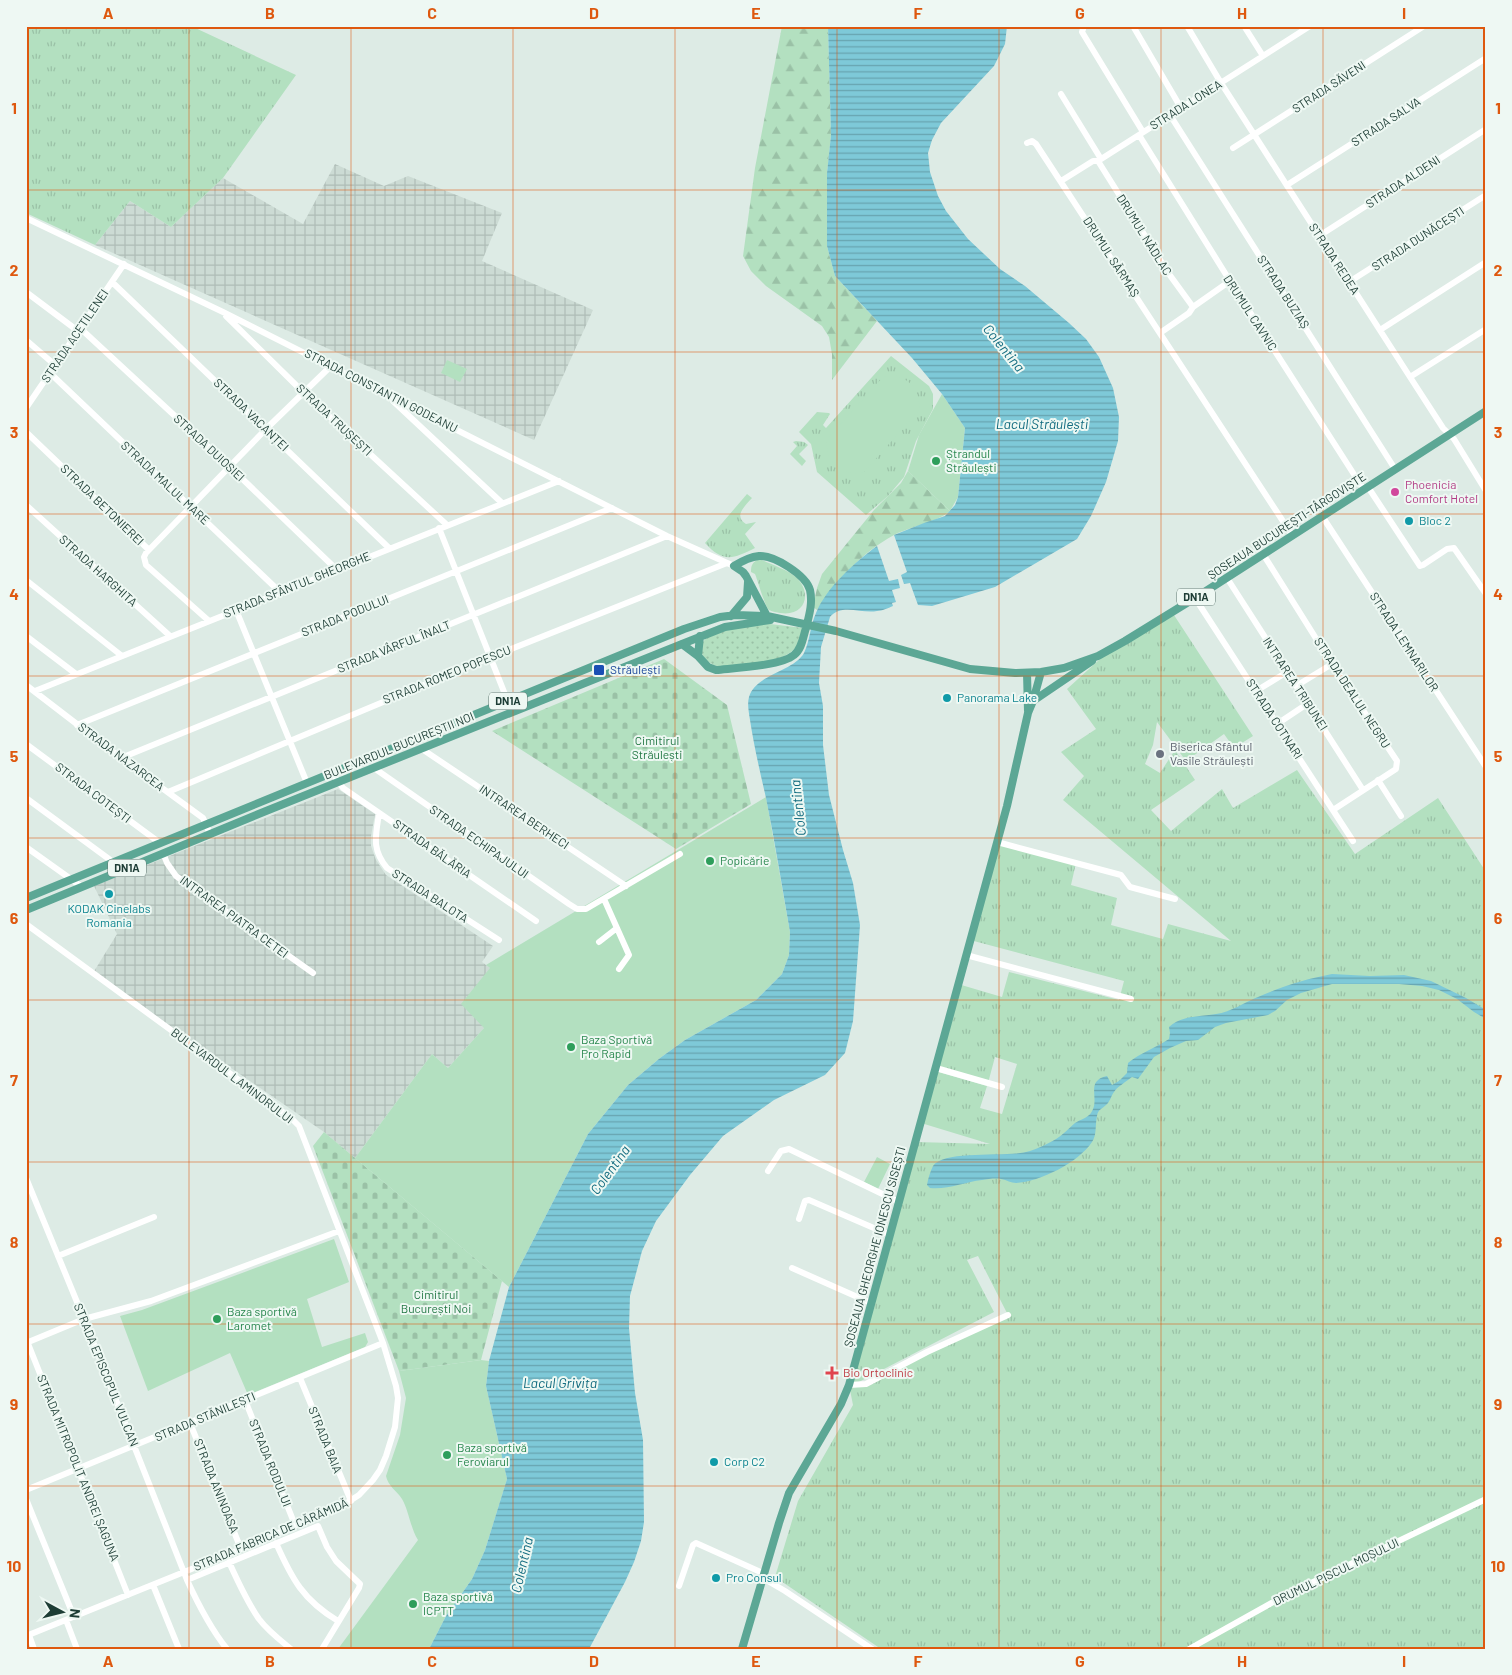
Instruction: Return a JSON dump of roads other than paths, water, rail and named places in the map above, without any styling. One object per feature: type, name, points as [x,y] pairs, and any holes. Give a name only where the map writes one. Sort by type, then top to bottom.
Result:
[{"type":"main road","name":"ȘOSEAUA BUCUREȘTI-TÂRGOVIȘTE","points":[[836,632],[970,669],[997,673],[1027,673],[1064,668],[1098,656],[1195,598],[1486,411]]},
{"type":"main road","points":[[682,644],[698,656],[708,667],[716,670],[782,661],[794,655],[802,644],[811,599],[809,588],[803,577],[796,571],[763,556],[731,564]]},
{"type":"main road","points":[[731,564],[743,572],[767,616]]},
{"type":"main road","points":[[730,616],[747,597],[748,580]]},
{"type":"main road","name":"BULEVARDUL BUCUREȘTII NOI","points":[[26,898],[709,620],[730,616],[767,616],[836,632]]},
{"type":"main road","name":"BULEVARDUL BUCUREȘTII NOI","points":[[26,910],[700,636],[736,624],[785,620]]},
{"type":"main road","points":[[698,656],[700,636]]},
{"type":"main road","points":[[1033,701],[1076,674],[1098,656]]},
{"type":"main road","name":"ȘOSEAUA GHEORGHE IONESCU SISEȘTI","points":[[742,1649],[789,1493],[842,1404],[849,1385],[997,842],[1017,766],[1028,713],[1041,672]]},
{"type":"main road","name":"ȘOSEAUA GHEORGHE IONESCU SISEȘTI","points":[[1027,673],[1028,713]]},
{"type":"street","points":[[1133,26],[1181,108]]},
{"type":"street","name":"STRADA REDEA","points":[[1187,26],[1254,135],[1410,377],[1449,435],[1454,439],[1486,491]]},
{"type":"street","points":[[1244,26],[1262,56]]},
{"type":"street","name":"STRADA LONEA","points":[[1062,181],[1093,161],[1100,160],[1310,26]]},
{"type":"street","name":"STRADA SĂVENI","points":[[1233,148],[1424,26]]},
{"type":"street","name":"DRUMUL CAVNIC","points":[[1083,29],[1141,134],[1230,281],[1366,488],[1420,566],[1448,549],[1454,548],[1486,594]]},
{"type":"street","name":"STRADA SALVA","points":[[1287,185],[1486,58]]},
{"type":"street","name":"DRUMUL NĂDLAC","points":[[1061,94],[1169,274],[1193,307]]},
{"type":"street","name":"STRADA BUZIAȘ","points":[[1170,115],[1396,469]]},
{"type":"street","name":"STRADA ALDENI","points":[[1319,236],[1486,129]]},
{"type":"street","name":"DRUMUL SĂRMAȘ","points":[[1026,143],[1032,141],[1036,144],[1062,181],[1292,535]]},
{"type":"street","name":"STRADA DUNĂCEȘTI","points":[[1349,282],[1486,195]]},
{"type":"street","name":"STRADA CONSTANTIN GODEANU","points":[[26,218],[223,312],[667,536],[731,564]]},
{"type":"street","points":[[1380,330],[1486,262]]},
{"type":"street","name":"STRADA ACETILENEI","points":[[26,408],[29,398],[50,373],[124,264]]},
{"type":"street","points":[[1160,333],[1230,281]]},
{"type":"street","name":"STRADA VACANȚEI","points":[[112,282],[389,548]]},
{"type":"street","name":"STRADA DUIOSIEI","points":[[26,292],[79,329],[336,569]]},
{"type":"street","name":"STRADA TRUȘEȘTI","points":[[223,312],[304,393],[447,525]]},
{"type":"street","points":[[1410,377],[1486,328]]},
{"type":"street","points":[[26,340],[55,365]]},
{"type":"street","points":[[148,549],[331,366]]},
{"type":"street","name":"STRADA MALUL MARE","points":[[50,373],[280,592]]},
{"type":"street","points":[[387,395],[502,503]]},
{"type":"street","name":"STRADA BETONIEREI","points":[[26,432],[148,549],[144,557],[146,565],[209,621]]},
{"type":"street","name":"STRADA SFÂNTUL GHEORGHE","points":[[35,691],[559,481]]},
{"type":"street","name":"STRADA HARGHITA","points":[[26,505],[170,636]]},
{"type":"street","name":"STRADA PODULUI","points":[[77,724],[612,508]]},
{"type":"street","name":"STRADA LEMNARILOR","points":[[1322,516],[1486,767]]},
{"type":"street","points":[[439,528],[512,712]]},
{"type":"street","name":"STRADA VÂRFUL ÎNALT","points":[[121,758],[667,536]]},
{"type":"street","name":"STRADA DEALUL NEGRU","points":[[1263,554],[1332,664],[1397,761],[1396,769],[1332,810]]},
{"type":"street","name":"STRADA ROMEO POPESCU","points":[[168,792],[491,657],[731,564]]},
{"type":"street","name":"INTRAREA TRIBUNEI","points":[[1227,578],[1363,790]]},
{"type":"street","points":[[26,580],[122,656]]},
{"type":"street","name":"STRADA COTNARI","points":[[1195,598],[1353,841]]},
{"type":"street","points":[[236,610],[307,783]]},
{"type":"street","points":[[26,636],[76,674]]},
{"type":"street","points":[[1296,686],[1332,664]]},
{"type":"street","points":[[1256,691],[1287,672]]},
{"type":"street","name":"STRADA NAZARCEA","points":[[26,685],[203,818],[210,834]]},
{"type":"street","points":[[1277,724],[1307,704]]},
{"type":"street","name":"STRADA COTEȘTI","points":[[26,744],[160,843]]},
{"type":"street","name":"INTRAREA BERHECI","points":[[422,749],[626,886]]},
{"type":"street","name":"STRADA ECHIPAJULUI","points":[[374,768],[569,904],[578,909],[586,909],[604,899]]},
{"type":"street","name":"STRADA BĂLĂRIA","points":[[332,773],[342,788],[536,921]]},
{"type":"street","points":[[1378,780],[1401,816]]},
{"type":"street","points":[[26,798],[113,862]]},
{"type":"street","name":"STRADA BALOTA","points":[[379,813],[375,846],[381,862],[386,868],[498,940]]},
{"type":"street","points":[[997,842],[1121,875],[1130,887],[1175,899]]},
{"type":"street","points":[[26,847],[82,887]]},
{"type":"street","name":"INTRAREA PIATRA CETEI","points":[[163,853],[176,876],[312,973]]},
{"type":"street","points":[[619,969],[629,955],[604,899],[680,854]]},
{"type":"street","name":"BULEVARDUL LAMINORULUI","points":[[26,924],[291,1118],[299,1126],[383,1343]]},
{"type":"street","points":[[599,942],[617,928]]},
{"type":"street","points":[[966,955],[1131,999]]},
{"type":"street","points":[[936,1068],[1002,1087]]},
{"type":"street","points":[[768,1170],[781,1151],[789,1149],[899,1202]]},
{"type":"street","name":"STRADA EPISCOPUL VULCAN","points":[[26,1178],[29,1195],[58,1256],[84,1319],[187,1580],[206,1619],[227,1649]]},
{"type":"street","points":[[799,1219],[805,1201],[809,1200],[890,1235]]},
{"type":"street","points":[[58,1256],[154,1217]]},
{"type":"street","points":[[27,1342],[84,1319],[151,1301],[339,1231]]},
{"type":"street","points":[[792,1268],[871,1303]]},
{"type":"street","points":[[849,1385],[866,1384],[926,1352],[1008,1315]]},
{"type":"street","name":"STRADA MITROPOLIT ANDREI ȘAGUNA","points":[[27,1342],[128,1595]]},
{"type":"street","name":"STRADA STĂNILEȘTI","points":[[26,1490],[383,1343]]},
{"type":"street","name":"STRADA FABRICA DE CĂRĂMIDĂ","points":[[34,1649],[28,1636],[351,1502],[368,1487],[380,1470],[395,1427],[398,1398],[383,1343]]},
{"type":"street","name":"STRADA BAIA","points":[[300,1378],[351,1502]]},
{"type":"street","name":"STRADA RODULUI","points":[[245,1400],[295,1525]]},
{"type":"street","name":"STRADA ANINOASA","points":[[190,1423],[241,1549]]},
{"type":"street","name":"DRUMUL PISCUL MOȘULUI","points":[[1189,1649],[1284,1596],[1486,1499]]},
{"type":"street","points":[[26,1500],[74,1617]]},
{"type":"street","name":"STRADA FABRICA DE CĂRĂMIDĂ","points":[[187,1580],[318,1526],[327,1547],[336,1561],[359,1583],[359,1588],[338,1621]]},
{"type":"street","points":[[276,1543],[287,1568],[303,1592],[322,1611],[338,1621],[322,1649]]},
{"type":"street","points":[[679,1586],[693,1546],[696,1543],[764,1576],[872,1649]]},
{"type":"street","points":[[230,1562],[243,1592],[260,1619],[291,1649]]},
{"type":"street","points":[[153,1585],[178,1649]]},
{"type":"street","points":[[66,1620],[77,1649]]},
{"type":"water","name":"Lacul Străulești","points":[[828,26],[1007,26],[1005,44],[994,66],[941,123],[932,140],[928,153],[930,172],[938,196],[946,211],[968,239],[1000,269],[1025,286],[1086,339],[1099,357],[1113,388],[1119,417],[1118,441],[1106,482],[1091,516],[1077,539],[995,587],[932,606],[918,605],[910,583],[904,584],[901,575],[907,572],[894,535],[945,516],[955,505],[958,497],[965,428],[942,394],[912,358],[835,276],[827,246],[827,173],[831,135]]},
{"type":"water","name":"Lacul Grivița","points":[[877,546],[889,581],[898,579],[900,588],[892,590],[896,602],[892,603],[893,606],[879,611],[846,610],[835,613],[830,617],[821,647],[819,683],[823,706],[823,745],[829,795],[853,883],[860,925],[853,1021],[845,1053],[825,1075],[774,1100],[723,1136],[690,1175],[656,1221],[642,1251],[630,1296],[629,1328],[635,1393],[643,1440],[644,1522],[641,1541],[634,1562],[589,1649],[429,1649],[446,1616],[472,1579],[485,1550],[507,1479],[486,1386],[489,1361],[509,1287],[588,1134],[628,1085],[660,1058],[685,1040],[756,1000],[782,974],[789,955],[790,932],[748,709],[749,697],[759,683],[792,665],[799,659],[806,648],[816,613],[827,594],[851,568]]},
{"type":"water","points":[[1332,974],[1404,975],[1431,981],[1486,1010],[1486,1019],[1457,999],[1439,990],[1422,986],[1332,984],[1301,993],[1287,1000],[1268,1015],[1215,1027],[1198,1040],[1186,1041],[1154,1057],[1138,1079],[1132,1077],[1114,1092],[1107,1104],[1099,1110],[1095,1136],[1092,1142],[1078,1157],[1058,1170],[1026,1182],[1012,1183],[1001,1179],[994,1179],[943,1188],[930,1188],[927,1185],[933,1166],[939,1161],[950,1157],[1020,1153],[1048,1144],[1056,1139],[1075,1123],[1091,1113],[1094,1108],[1094,1086],[1100,1078],[1107,1076],[1112,1085],[1119,1081],[1127,1073],[1128,1063],[1169,1039],[1169,1027],[1174,1023],[1185,1018],[1227,1011],[1286,986]]},
{"type":"place","name":"Ștrandul Străulești","points":[[936,461]]},
{"type":"place","name":"Phoenicia Comfort Hotel","points":[[1395,492]]},
{"type":"place","name":"Bloc 2","points":[[1409,521]]},
{"type":"place","name":"Străulești","points":[[599,670]]},
{"type":"place","name":"Panorama Lake","points":[[947,698]]},
{"type":"place","name":"Biserica Sfântul Vasile Străulești","points":[[1160,754]]},
{"type":"place","name":"Popicărie","points":[[710,861]]},
{"type":"place","name":"KODAK Cinelabs Romania","points":[[109,894]]},
{"type":"place","name":"Baza Sportivă Pro Rapid","points":[[571,1047]]},
{"type":"place","name":"Baza sportivă Laromet","points":[[217,1319]]},
{"type":"place","name":"Bio Ortoclinic","points":[[832,1373]]},
{"type":"place","name":"Baza sportivă Feroviarul","points":[[447,1455]]},
{"type":"place","name":"Corp C2","points":[[714,1462]]},
{"type":"place","name":"Pro Consul","points":[[716,1578]]},
{"type":"place","name":"Baza sportivă ICPTT","points":[[413,1604]]},
{"type":"water label","name":"Colentina","points":[[1004,348]]},
{"type":"water label","name":"Colentina","points":[[798,808]]},
{"type":"water label","name":"Colentina","points":[[610,1170]]},
{"type":"water label","name":"Colentina","points":[[522,1565]]},
{"type":"park label","name":"Cimitirul Străulești","points":[[657,748]]},
{"type":"park label","name":"Cimitirul București Noi","points":[[436,1302]]}]
